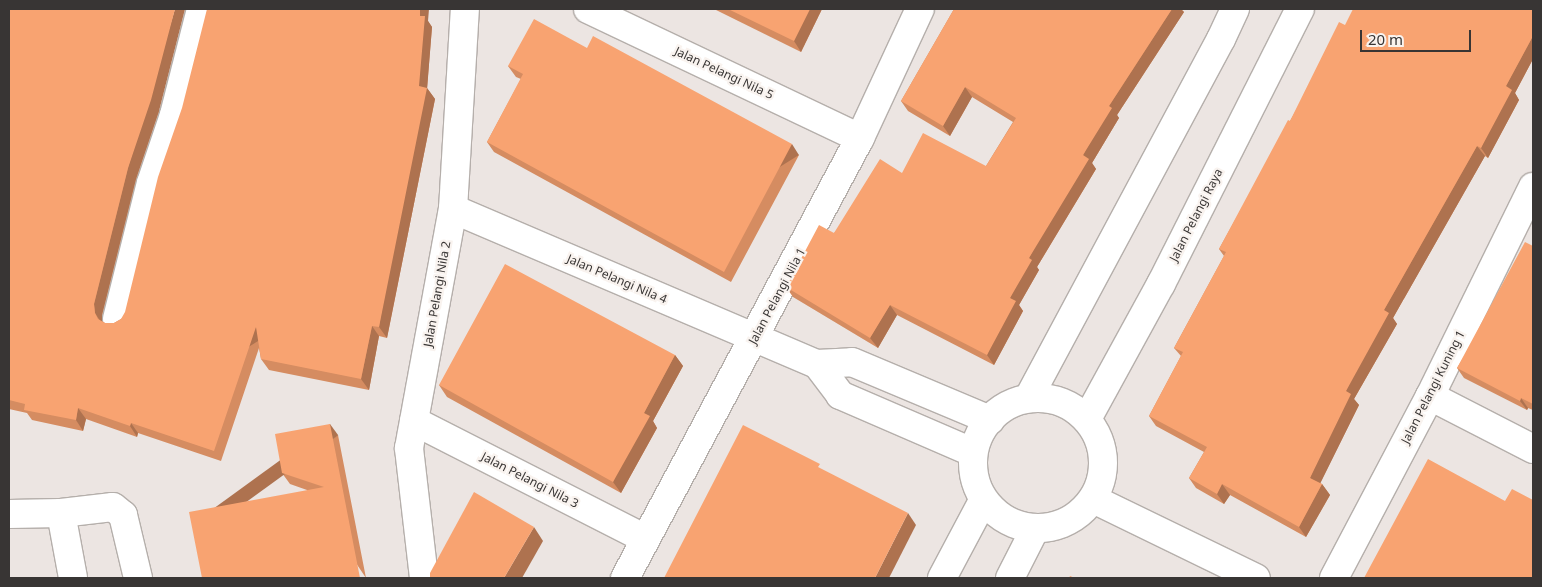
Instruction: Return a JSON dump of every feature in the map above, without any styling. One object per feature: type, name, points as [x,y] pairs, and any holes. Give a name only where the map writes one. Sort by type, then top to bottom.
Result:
[{"type":"street","points":[[117,319],[151,182],[174,115],[200,9]]},
{"type":"street","name":"Jalan Pelangi Nila 2","points":[[424,578],[409,448],[452,209],[464,9]]},
{"type":"street","name":"Jalan Pelangi Nila 5","points":[[588,9],[860,138]]},
{"type":"street","name":"Jalan Pelangi Nila 1","points":[[625,578],[755,338],[860,138],[920,9]]},
{"type":"street","points":[[1029,397],[1235,9]]},
{"type":"street","name":"Jalan Pelangi Raya","points":[[1087,419],[1161,284],[1300,9]]},
{"type":"street","name":"Jalan Pelangi Kuning 1","points":[[1334,578],[1430,396],[1532,192]]},
{"type":"street","name":"Jalan Pelangi Nila 4","points":[[452,209],[817,364]]},
{"type":"street","points":[[817,364],[852,362],[990,420]]},
{"type":"street","points":[[817,364],[840,396],[972,452]]},
{"type":"street","points":[[1430,396],[1533,449]]},
{"type":"street","points":[[1029,397],[1057,401],[1070,406],[1087,419],[1098,437],[1104,458],[1102,479],[1093,500],[1078,516],[1057,526],[1035,529],[1015,525],[997,515],[983,501],[973,477],[972,452],[981,428],[1001,408],[1029,397]]},
{"type":"street","name":"Jalan Pelangi Nila 3","points":[[414,421],[646,539]]},
{"type":"street","points":[[1093,500],[1256,578]]},
{"type":"street","points":[[942,578],[983,501]]},
{"type":"street","points":[[9,514],[61,513],[113,507],[123,515],[138,578]]},
{"type":"street","points":[[61,513],[73,578]]},
{"type":"street","points":[[1010,578],[1035,529]]},
{"type":"building","points":[[9,9],[175,9],[151,100],[128,168],[94,304],[98,319],[105,323],[114,323],[121,319],[125,312],[158,177],[182,108],[207,9],[420,9],[420,16],[425,16],[419,86],[427,88],[379,327],[372,326],[361,379],[261,359],[256,327],[214,451],[131,423],[130,426],[78,408],[76,420],[24,410],[25,404],[9,400]]},
{"type":"building","points":[[728,9],[810,9],[794,41]]},
{"type":"building","points":[[954,9],[1172,9],[1109,106],[1112,108],[1083,155],[1089,159],[1029,258],[1032,260],[1010,298],[1016,301],[987,355],[890,305],[870,338],[786,287],[819,225],[834,233],[880,159],[902,173],[923,133],[986,166],[1016,118],[965,87],[943,126],[901,101]]},
{"type":"building","points":[[1353,9],[1533,9],[1533,36],[1506,86],[1512,90],[1481,148],[1477,146],[1384,310],[1389,313],[1346,391],[1351,394],[1310,478],[1322,484],[1299,527],[1222,484],[1217,494],[1189,478],[1207,447],[1149,416],[1183,352],[1174,348],[1226,252],[1219,249],[1288,120],[1290,121],[1339,22],[1345,25]]},
{"type":"building","points":[[534,19],[587,48],[593,36],[792,144],[724,272],[487,142],[523,74],[508,66]]},
{"type":"building","points":[[1525,242],[1533,246],[1533,404],[1521,398],[1520,401],[1457,368]]},
{"type":"building","points":[[505,264],[675,355],[644,413],[650,416],[613,482],[439,385]]},
{"type":"building","points":[[330,424],[360,578],[202,578],[189,512],[324,487],[282,473],[275,434]]},
{"type":"building","points":[[743,425],[820,464],[818,467],[908,513],[875,578],[664,578]]},
{"type":"building","points":[[1428,459],[1505,501],[1512,489],[1533,500],[1533,578],[1364,578]]},
{"type":"building","points":[[474,492],[534,527],[504,578],[430,578],[430,573]]}]
